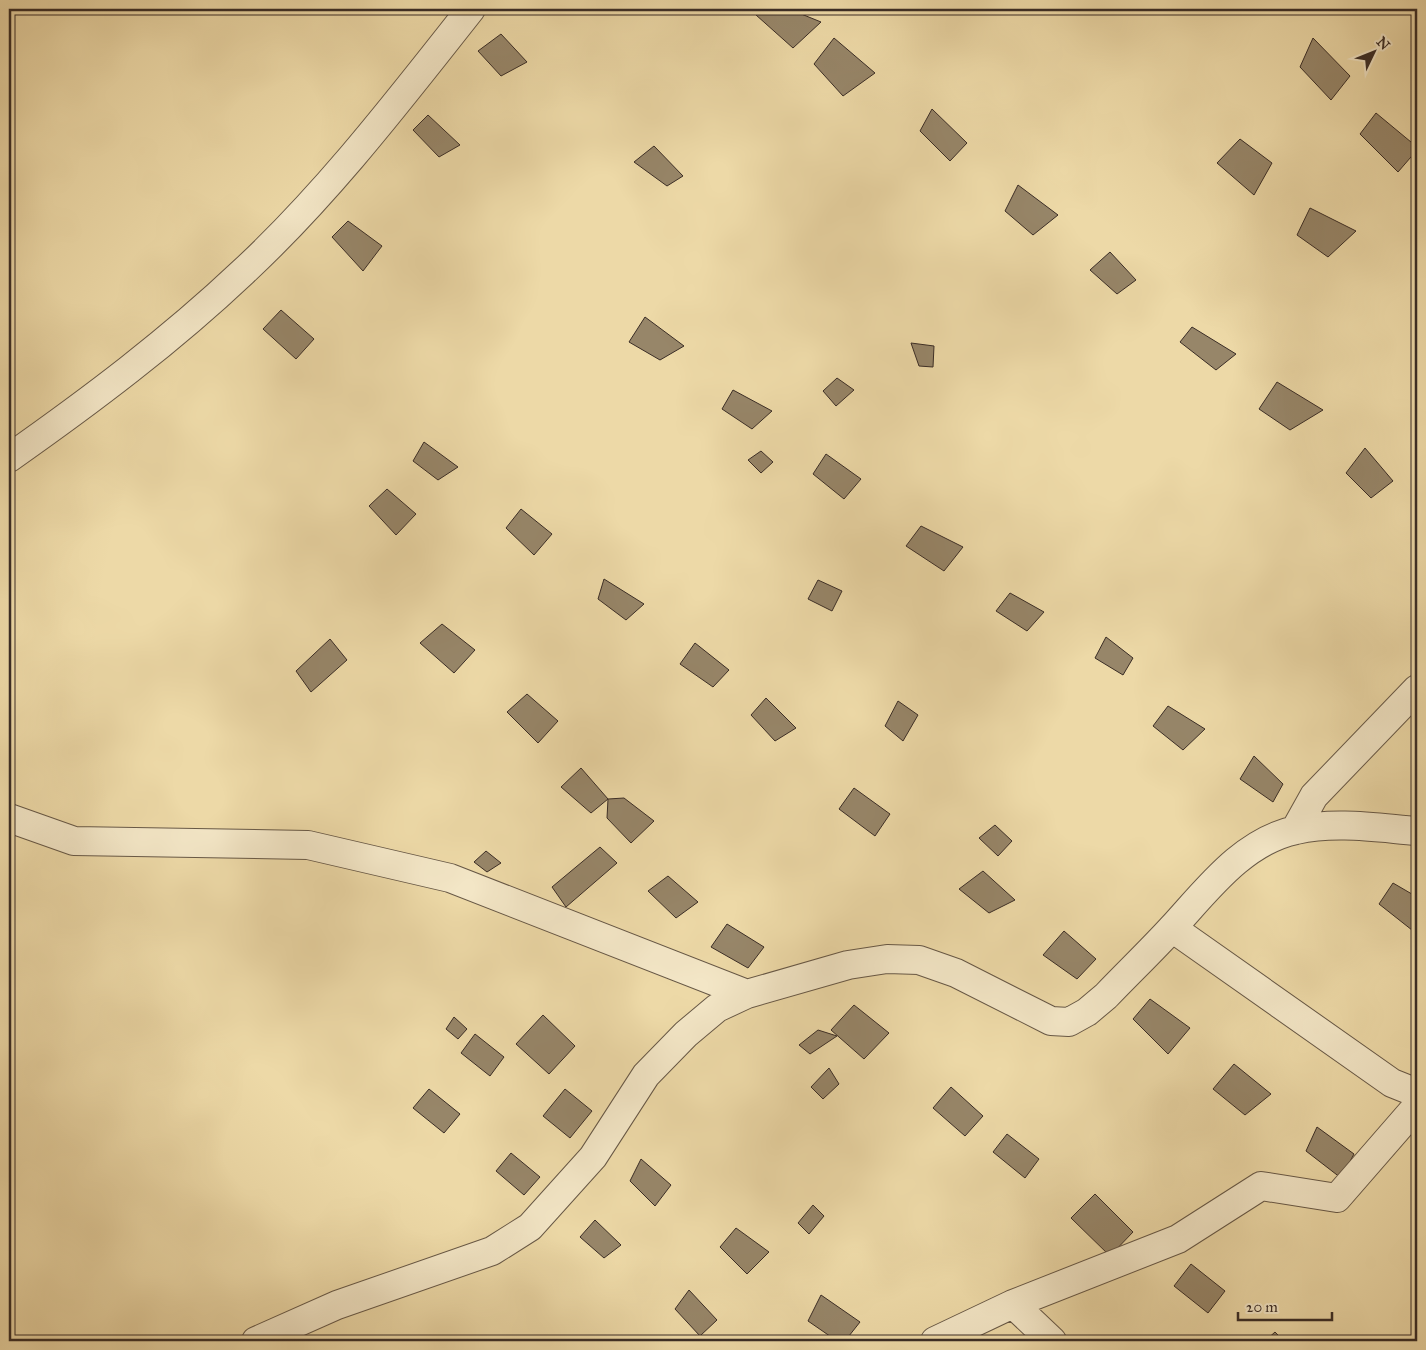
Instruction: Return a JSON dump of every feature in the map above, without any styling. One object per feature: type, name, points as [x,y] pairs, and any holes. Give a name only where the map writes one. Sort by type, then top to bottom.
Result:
[{"type":"street","points":[[9,458],[88,403],[157,347],[243,272],[293,221],[387,115],[471,9]]},
{"type":"street","points":[[1295,830],[1314,796],[1417,689]]},
{"type":"street","points":[[9,818],[74,841],[308,845],[450,878],[747,994]]},
{"type":"street","points":[[256,1341],[337,1305],[492,1251],[530,1227],[593,1157],[646,1076],[686,1034],[718,1008],[747,994],[848,965],[887,960],[919,960],[956,973],[1051,1021],[1068,1022],[1087,1012],[1106,996],[1172,928],[1210,885],[1244,854],[1269,838],[1295,830],[1324,826],[1417,831]]},
{"type":"street","points":[[1172,928],[1392,1083],[1417,1093]]},
{"type":"street","points":[[935,1341],[1014,1304],[1178,1238],[1261,1186],[1337,1198],[1417,1106]]},
{"type":"street","points":[[1014,1304],[1052,1341]]},
{"type":"building","points":[[760,9],[789,9],[821,22],[793,48],[756,15]]},
{"type":"building","points":[[501,34],[527,62],[501,76],[478,51]]},
{"type":"building","points":[[834,38],[875,73],[843,96],[814,64]]},
{"type":"building","points":[[1313,38],[1350,76],[1331,100],[1300,67]]},
{"type":"building","points":[[932,109],[967,143],[950,161],[920,131]]},
{"type":"building","points":[[1376,113],[1417,147],[1417,150],[1398,172],[1360,134]]},
{"type":"building","points":[[428,115],[460,145],[439,157],[413,130]]},
{"type":"building","points":[[1240,139],[1272,163],[1254,195],[1217,163]]},
{"type":"building","points":[[654,146],[683,176],[667,186],[634,162]]},
{"type":"building","points":[[1018,185],[1058,215],[1033,235],[1005,211]]},
{"type":"building","points":[[1310,208],[1356,231],[1328,257],[1297,235]]},
{"type":"building","points":[[348,221],[382,246],[363,271],[332,237]]},
{"type":"building","points":[[1110,252],[1136,280],[1117,294],[1090,270]]},
{"type":"building","points":[[281,310],[314,339],[296,359],[263,329]]},
{"type":"building","points":[[645,317],[684,346],[660,360],[629,342]]},
{"type":"building","points":[[1192,327],[1236,354],[1216,370],[1180,342]]},
{"type":"building","points":[[911,343],[934,346],[933,367],[919,366]]},
{"type":"building","points":[[837,378],[854,390],[836,406],[823,391]]},
{"type":"building","points":[[1277,382],[1323,410],[1290,430],[1259,409]]},
{"type":"building","points":[[733,390],[772,411],[752,429],[722,409]]},
{"type":"building","points":[[424,442],[458,467],[438,480],[413,461]]},
{"type":"building","points":[[1365,448],[1393,481],[1371,498],[1346,473]]},
{"type":"building","points":[[761,451],[773,462],[761,473],[748,460]]},
{"type":"building","points":[[826,454],[861,479],[844,499],[813,474]]},
{"type":"building","points":[[387,489],[416,514],[396,535],[369,506]]},
{"type":"building","points":[[521,509],[552,534],[534,555],[506,528]]},
{"type":"building","points":[[921,526],[963,547],[944,571],[906,546]]},
{"type":"building","points":[[604,579],[644,604],[626,620],[598,599]]},
{"type":"building","points":[[818,580],[842,591],[832,611],[808,599]]},
{"type":"building","points":[[1010,593],[1044,612],[1027,631],[996,611]]},
{"type":"building","points":[[442,624],[475,650],[454,673],[420,643]]},
{"type":"building","points":[[1106,637],[1133,658],[1123,675],[1095,658]]},
{"type":"building","points":[[330,639],[347,660],[311,692],[296,671]]},
{"type":"building","points":[[695,643],[729,670],[713,687],[680,664]]},
{"type":"building","points":[[527,694],[558,721],[538,743],[507,712]]},
{"type":"building","points":[[766,698],[796,728],[775,741],[751,715]]},
{"type":"building","points":[[898,701],[918,715],[903,741],[885,726]]},
{"type":"building","points":[[1168,706],[1205,729],[1183,750],[1153,726]]},
{"type":"building","points":[[1254,756],[1283,784],[1273,802],[1240,779]]},
{"type":"building","points":[[581,768],[608,799],[591,813],[561,787]]},
{"type":"building","points":[[854,788],[890,814],[875,836],[839,809]]},
{"type":"building","points":[[624,798],[654,821],[631,843],[607,818],[608,799]]},
{"type":"building","points":[[995,825],[1012,841],[998,856],[979,838]]},
{"type":"building","points":[[600,847],[617,863],[566,907],[552,887]]},
{"type":"building","points":[[486,851],[501,863],[487,872],[474,862]]},
{"type":"building","points":[[983,871],[1015,900],[989,913],[959,889]]},
{"type":"building","points":[[668,876],[698,902],[676,918],[648,891]]},
{"type":"building","points":[[1393,883],[1417,897],[1417,934],[1379,904]]},
{"type":"building","points":[[727,924],[764,947],[748,968],[711,947]]},
{"type":"building","points":[[1064,931],[1096,959],[1077,979],[1043,955]]},
{"type":"building","points":[[1150,999],[1190,1028],[1168,1054],[1133,1019]]},
{"type":"building","points":[[854,1005],[889,1033],[864,1059],[831,1030]]},
{"type":"building","points":[[543,1015],[575,1046],[549,1074],[516,1044]]},
{"type":"building","points":[[454,1017],[467,1029],[458,1039],[446,1029]]},
{"type":"building","points":[[818,1030],[837,1036],[810,1054],[799,1045]]},
{"type":"building","points":[[475,1034],[504,1057],[490,1076],[461,1053]]},
{"type":"building","points":[[1234,1064],[1271,1094],[1245,1115],[1213,1089]]},
{"type":"building","points":[[829,1068],[839,1084],[823,1099],[811,1087]]},
{"type":"building","points":[[951,1087],[983,1116],[965,1136],[933,1108]]},
{"type":"building","points":[[429,1089],[460,1114],[444,1133],[413,1108]]},
{"type":"building","points":[[565,1089],[592,1111],[570,1138],[543,1116]]},
{"type":"building","points":[[1317,1127],[1354,1154],[1341,1178],[1306,1151]]},
{"type":"building","points":[[1007,1134],[1039,1159],[1025,1178],[993,1152]]},
{"type":"building","points":[[511,1153],[540,1177],[524,1195],[496,1171]]},
{"type":"building","points":[[641,1159],[671,1185],[655,1206],[630,1181]]},
{"type":"building","points":[[1095,1194],[1133,1232],[1110,1256],[1071,1218]]},
{"type":"building","points":[[813,1205],[824,1216],[809,1234],[798,1223]]},
{"type":"building","points":[[595,1220],[621,1245],[604,1258],[580,1237]]},
{"type":"building","points":[[736,1228],[769,1252],[747,1274],[720,1247]]},
{"type":"building","points":[[1191,1264],[1225,1291],[1208,1313],[1174,1286]]},
{"type":"building","points":[[689,1290],[717,1320],[700,1336],[675,1309]]},
{"type":"building","points":[[821,1295],[860,1322],[845,1341],[837,1341],[808,1321]]},
{"type":"building","points":[[1275,1332],[1284,1341],[1265,1341]]}]
